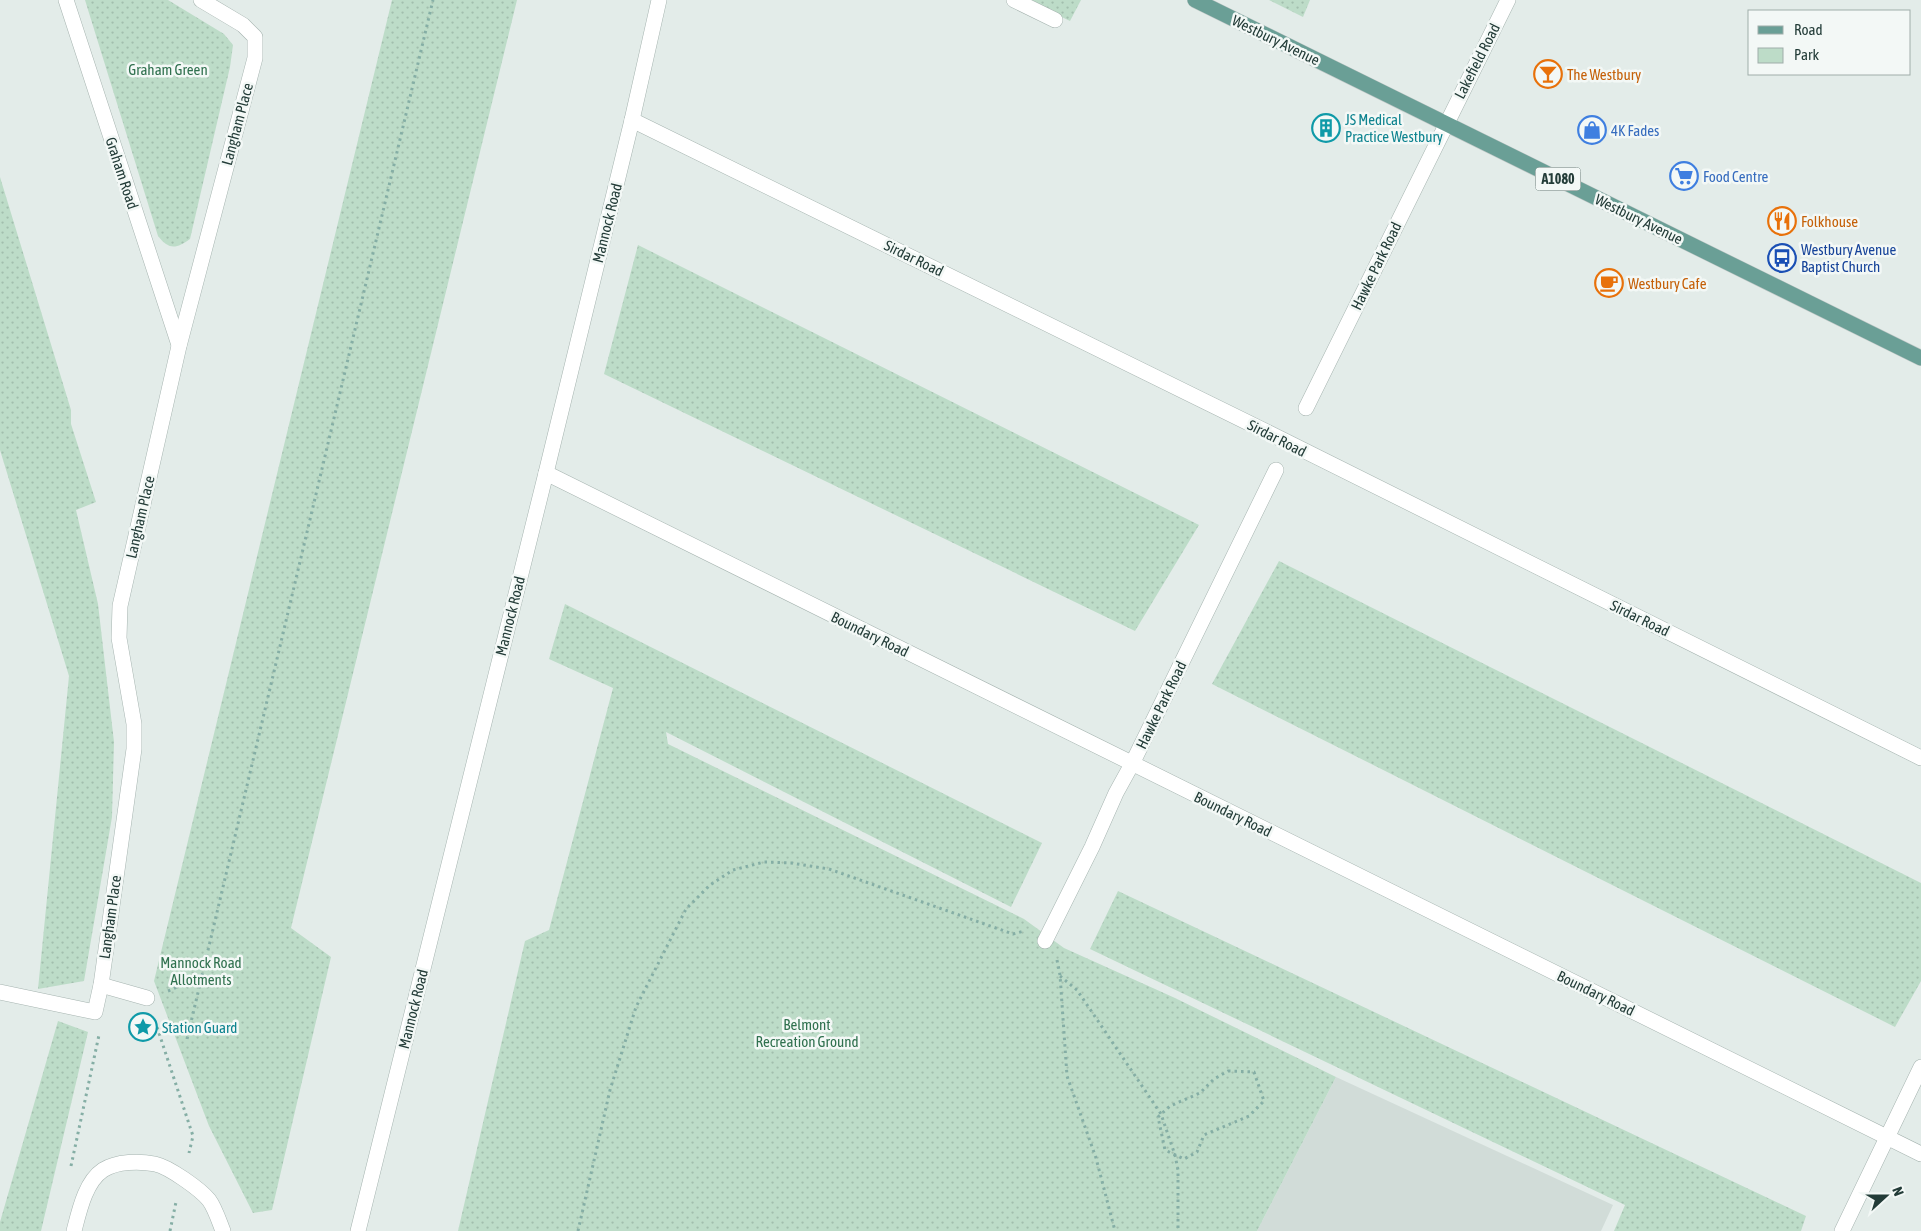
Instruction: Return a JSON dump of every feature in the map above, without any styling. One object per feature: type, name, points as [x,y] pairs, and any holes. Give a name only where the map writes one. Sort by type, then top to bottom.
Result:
[{"type":"main road","name":"Westbury Avenue","points":[[1196,0],[1921,358]]},
{"type":"street","name":"Graham Road","points":[[66,0],[179,346]]},
{"type":"street","name":"Langham Place","points":[[96,1012],[134,749],[134,724],[119,638],[120,606],[179,346],[255,58],[255,36],[243,25],[201,0]]},
{"type":"street","name":"Mannock Road","points":[[358,1231],[546,473],[632,120],[659,0]]},
{"type":"street","points":[[1014,0],[1054,20]]},
{"type":"street","name":"Lakefield Road","points":[[1446,123],[1508,0]]},
{"type":"street","name":"Sirdar Road","points":[[632,120],[1251,424],[1921,758]]},
{"type":"street","name":"Hawke Park Road","points":[[1306,408],[1446,123]]},
{"type":"street","name":"Hawke Park Road","points":[[1046,941],[1116,793],[1276,470]]},
{"type":"street","name":"Boundary Road","points":[[546,473],[1921,1154]]},
{"type":"street","points":[[101,985],[147,998]]},
{"type":"street","points":[[0,992],[96,1012]]},
{"type":"street","points":[[1842,1231],[1921,1067]]},
{"type":"street","points":[[74,1231],[81,1203],[93,1182],[103,1170],[128,1162],[156,1164],[182,1177],[209,1200],[224,1231]]},
{"type":"path","points":[[187,1039],[433,0]]},
{"type":"path","points":[[578,1231],[610,1090],[636,1007],[686,909],[710,886],[733,870],[764,862],[791,863],[829,869],[1013,934],[1028,930],[1046,941],[1054,949],[1060,975],[1067,1076],[1096,1158],[1115,1231]]},
{"type":"path","points":[[1060,975],[1077,990],[1161,1114],[1178,1170],[1178,1231]]},
{"type":"path","points":[[167,991],[202,977]]},
{"type":"path","points":[[147,998],[193,1136],[182,1177]]},
{"type":"path","points":[[81,1203],[70,1169],[101,1028],[96,1012]]},
{"type":"path","points":[[1228,1071],[1254,1072],[1264,1101],[1249,1116],[1204,1136],[1197,1152],[1184,1159],[1175,1155],[1165,1150],[1158,1117],[1170,1106],[1200,1093],[1214,1080],[1228,1071]]},
{"type":"shaded area","points":[[1336,1077],[1613,1205],[1601,1231],[1257,1231]]},
{"type":"green space","name":"Graham Green","points":[[85,0],[168,0],[224,34],[233,45],[230,67],[190,239],[181,245],[169,246],[158,236]]},
{"type":"green space","name":"Mannock Road Allotments","points":[[392,0],[517,0],[291,928],[331,957],[272,1210],[253,1213],[209,1126],[154,981]]},
{"type":"green space","points":[[1027,0],[1081,0],[1070,21]]},
{"type":"green space","points":[[1269,0],[1310,0],[1303,17]]},
{"type":"green space","points":[[0,177],[71,410],[71,424],[96,502],[76,510],[98,604],[114,742],[112,817],[84,981],[38,989],[69,676],[0,450]]},
{"type":"green space","points":[[638,245],[1199,525],[1135,631],[604,374]]},
{"type":"green space","points":[[1279,561],[1921,883],[1921,981],[1895,1027],[1212,684]]},
{"type":"green space","name":"Belmont Recreation Ground","points":[[565,604],[1042,843],[1011,907],[666,732],[668,744],[1024,919],[1064,948],[1175,998],[1336,1077],[1257,1231],[458,1231],[525,941],[549,930],[613,688],[549,659]]},
{"type":"green space","points":[[1118,891],[1806,1216],[1801,1231],[1614,1231],[1625,1205],[1090,949]]},
{"type":"green space","points":[[58,1021],[88,1032],[41,1231],[0,1231],[0,1222]]},
{"type":"place","name":"The Westbury","points":[[1548,74]]},
{"type":"place","name":"JS Medical Practice Westbury","points":[[1326,128]]},
{"type":"place","name":"4K Fades","points":[[1592,130]]},
{"type":"place","name":"Food Centre","points":[[1684,176]]},
{"type":"place","name":"Folkhouse","points":[[1782,221]]},
{"type":"place","name":"Westbury Avenue Baptist Church","points":[[1782,258]]},
{"type":"place","name":"Westbury Cafe","points":[[1609,283]]},
{"type":"place","name":"Station Guard","points":[[143,1027]]}]
